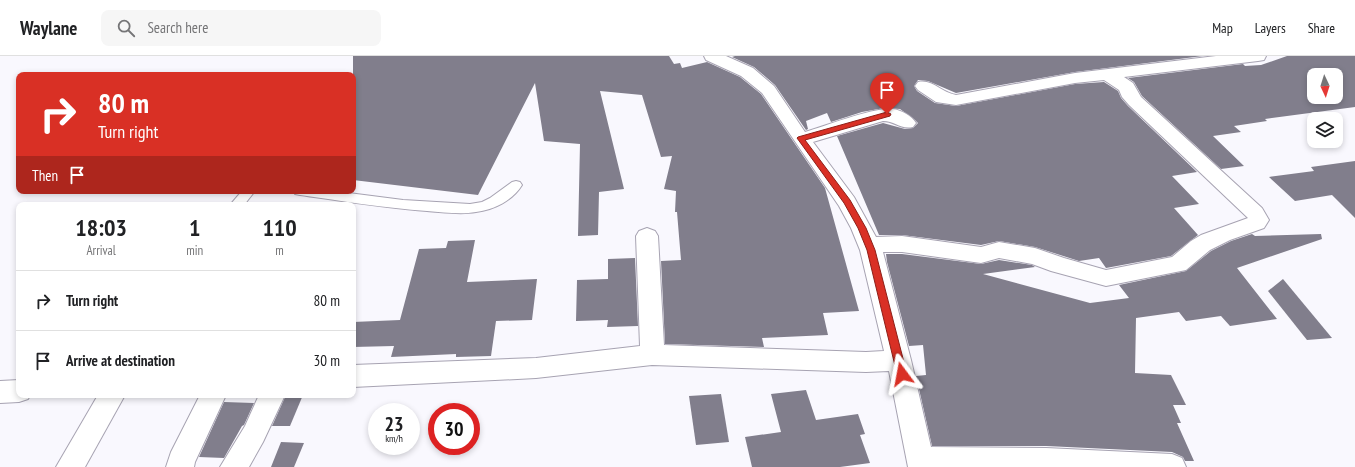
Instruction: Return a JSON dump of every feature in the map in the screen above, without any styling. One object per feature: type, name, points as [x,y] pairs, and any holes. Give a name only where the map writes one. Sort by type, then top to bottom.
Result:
[{"type":"street","points":[[712,56],[747,72],[768,90],[800,138],[847,202],[862,228],[869,245],[885,361],[921,464],[961,458],[1081,461],[1172,467]]},
{"type":"street","points":[[924,86],[942,98],[956,100],[1075,78],[1258,56]]},
{"type":"street","points":[[869,245],[902,244],[981,255],[999,250],[1035,256],[1059,265],[1106,278],[1178,264],[1185,261],[1196,248],[1204,243],[1236,229],[1257,223],[1259,220],[1255,213],[1135,101],[1126,85],[1109,75]]},
{"type":"street","points":[[800,138],[882,115],[893,115],[907,123]]},
{"type":"street","points":[[647,236],[652,355]]},
{"type":"street","points":[[356,376],[536,368],[652,355],[885,361]]},
{"type":"street","points":[[0,392],[16,392]]},
{"type":"street","points":[[70,467],[110,398]]},
{"type":"street","points":[[180,467],[181,461],[212,398]]},
{"type":"street","points":[[234,467],[254,434],[271,398]]},
{"type":"lane","points":[[324,194],[418,206],[479,208],[494,203],[505,196],[516,185]]},
{"type":"lane","points":[[240,202],[246,194]]},
{"type":"building","points":[[353,56],[669,56],[674,64],[680,63],[682,68],[707,62],[740,77],[761,94],[825,188],[859,311],[823,313],[828,335],[762,338],[764,347],[665,344],[661,261],[681,260],[677,212],[675,212],[676,191],[664,189],[672,156],[661,157],[642,95],[600,91],[624,189],[599,192],[598,235],[578,236],[580,144],[544,141],[535,83],[478,195],[356,180],[356,72],[353,72]]},
{"type":"building","points":[[1203,56],[1075,72],[956,93],[928,81],[918,80],[914,86],[917,91],[935,103],[956,106],[1075,84],[1104,82],[1118,91],[1121,98],[1128,106],[1197,172],[1172,176],[1199,204],[1174,208],[1198,235],[1171,256],[1106,268],[1099,258],[1079,261],[1035,247],[999,241],[981,245],[902,235],[879,235],[837,136],[883,123],[905,129],[913,128],[918,123],[900,109],[884,108],[862,112],[831,122],[827,113],[806,121],[808,129],[806,130],[775,85],[754,67],[732,57]]},
{"type":"building","points":[[1287,56],[1355,56],[1355,107],[1307,112],[1307,113],[1265,119],[1267,121],[1234,126],[1241,132],[1213,136],[1244,166],[1221,169],[1142,96],[1134,82],[1128,78],[1243,64],[1245,66],[1261,65]]},
{"type":"building","points":[[1355,161],[1355,218],[1332,195],[1295,201],[1269,177],[1314,171],[1311,167]]},
{"type":"building","points":[[1252,234],[1255,236],[1321,234],[1322,239],[1237,268],[1277,319],[1230,326],[1221,316],[1186,321],[1179,312],[1136,318],[1135,373],[1171,375],[1186,405],[1173,405],[1181,423],[1177,423],[1194,461],[1185,461],[1183,457],[1172,452],[1046,446],[932,446],[916,376],[926,375],[923,345],[909,346],[886,254],[902,254],[981,264],[999,260],[1032,265],[1035,267],[983,274],[1090,303],[1129,298],[1119,285],[1186,271],[1211,251],[1231,241]]},
{"type":"building","points":[[475,240],[467,282],[537,279],[532,320],[496,321],[491,356],[456,357],[456,354],[391,357],[394,346],[356,347],[356,322],[400,320],[419,249],[446,248],[448,241]]},
{"type":"building","points":[[635,258],[638,326],[607,327],[608,320],[576,321],[577,280],[608,279],[608,259]]},
{"type":"building","points":[[1283,279],[1332,338],[1307,340],[1268,291]]},
{"type":"building","points":[[806,390],[816,420],[858,414],[865,434],[860,435],[870,463],[840,467],[752,467],[745,437],[781,432],[771,394]]},
{"type":"building","points":[[721,394],[729,442],[696,445],[689,396]]},
{"type":"building","points":[[285,398],[302,398],[290,426],[272,426]]},
{"type":"building","points":[[224,402],[254,403],[244,425],[224,458],[199,457]]},
{"type":"building","points":[[281,442],[304,443],[294,467],[271,467]]},
{"type":"route","points":[[887,114],[800,138],[847,202],[862,228],[871,250],[902,374]]}]
